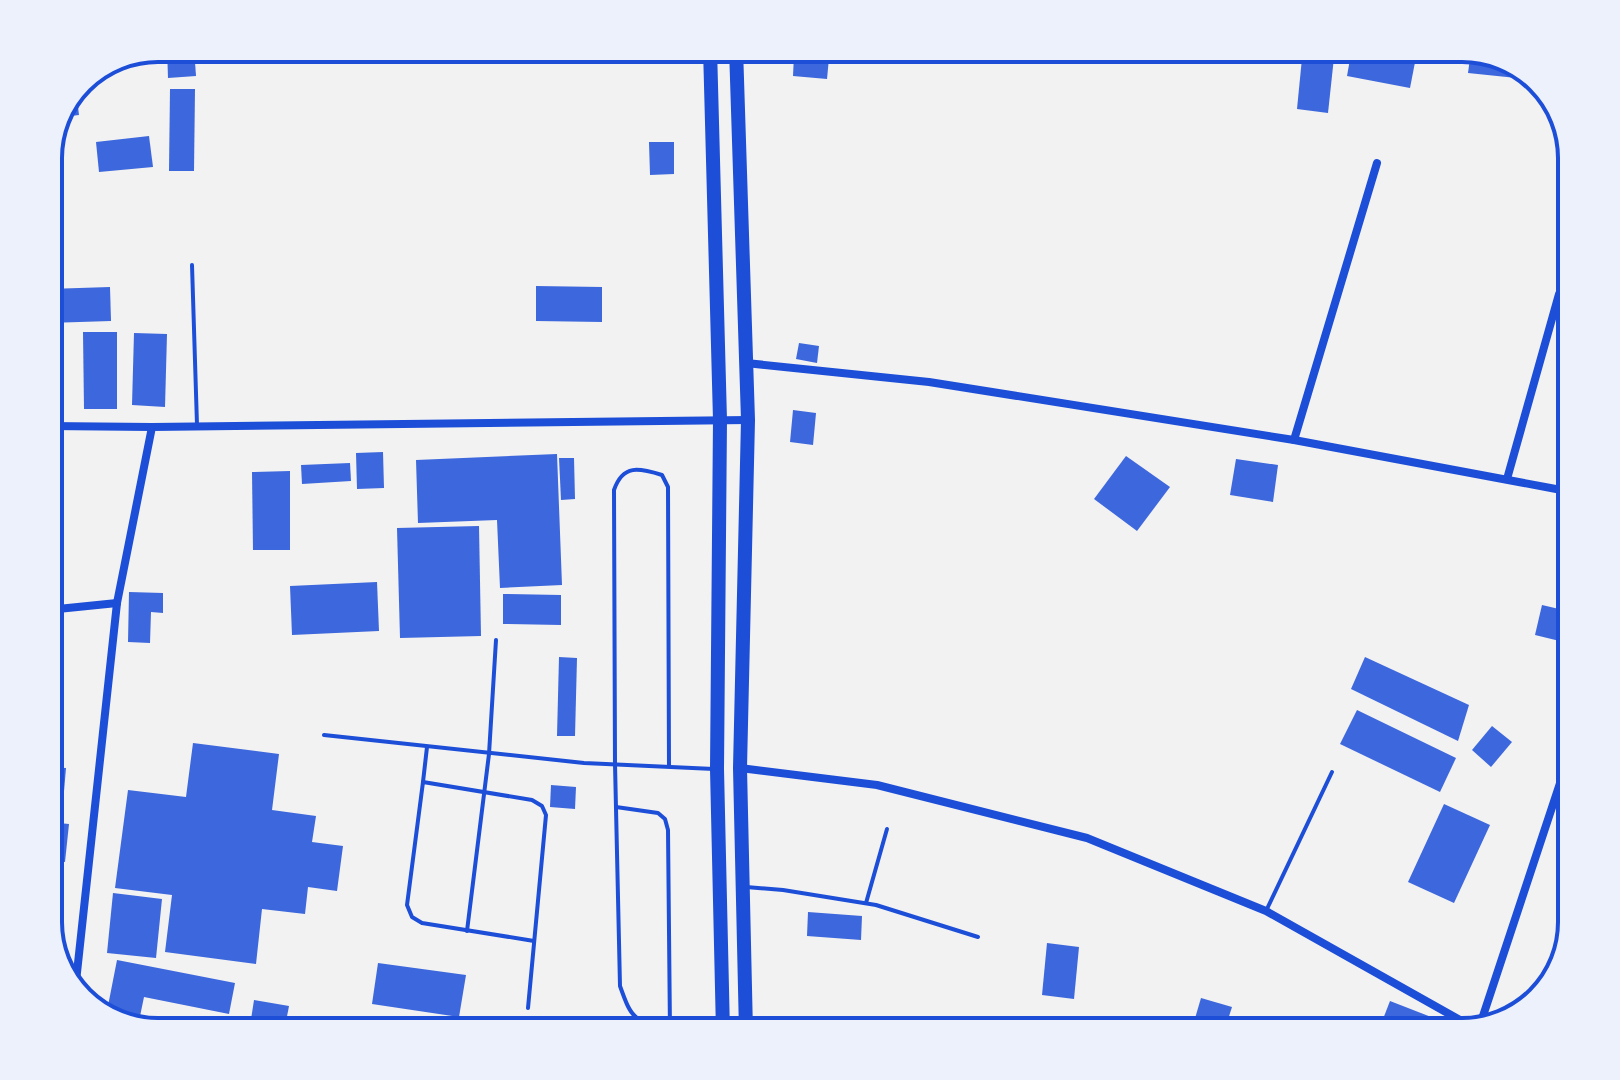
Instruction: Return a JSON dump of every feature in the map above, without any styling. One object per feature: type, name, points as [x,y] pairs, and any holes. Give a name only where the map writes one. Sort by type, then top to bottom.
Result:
[{"type":"highway","points":[[710,62],[720,420],[717,769],[723,1018]]},
{"type":"highway","points":[[736,62],[748,420],[740,768],[746,1018]]},
{"type":"street","points":[[1294,440],[1377,163]]},
{"type":"street","points":[[1507,479],[1558,298]]},
{"type":"street","points":[[746,363],[929,382],[1294,440],[1558,489]]},
{"type":"street","points":[[62,426],[748,420]]},
{"type":"street","points":[[75,970],[117,603],[152,427]]},
{"type":"street","points":[[62,609],[117,603]]},
{"type":"street","points":[[740,768],[877,785],[1087,838],[1266,911],[1459,1018]]},
{"type":"street","points":[[1481,1016],[1558,788]]},
{"type":"lane","points":[[192,265],[197,427]]},
{"type":"lane","points":[[636,1018],[627,1006],[620,986],[615,764],[614,490],[619,477],[629,471],[662,475],[668,487],[669,766]]},
{"type":"lane","points":[[467,931],[489,754],[496,640]]},
{"type":"lane","points":[[324,735],[489,754],[717,769]]},
{"type":"lane","points":[[427,747],[407,905],[412,917],[422,923],[534,941]]},
{"type":"lane","points":[[1266,911],[1332,772]]},
{"type":"lane","points":[[423,782],[532,800],[542,806],[546,815],[528,1008]]},
{"type":"lane","points":[[616,807],[658,813],[665,819],[668,830],[670,1018]]},
{"type":"lane","points":[[866,903],[887,829]]},
{"type":"lane","points":[[742,887],[866,903],[978,937]]},
{"type":"building","points":[[167,62],[195,62],[196,76],[168,78]]},
{"type":"building","points":[[794,62],[829,62],[827,79],[793,76]]},
{"type":"building","points":[[1302,62],[1333,62],[1328,113],[1297,109]]},
{"type":"building","points":[[1350,62],[1415,62],[1410,88],[1347,76]]},
{"type":"building","points":[[1469,63],[1475,63],[1493,67],[1516,78],[1468,73]]},
{"type":"building","points":[[170,89],[195,89],[194,171],[169,171]]},
{"type":"building","points":[[149,136],[153,167],[99,172],[96,142]]},
{"type":"building","points":[[649,142],[674,142],[674,174],[650,175]]},
{"type":"building","points":[[536,286],[602,287],[602,322],[536,321]]},
{"type":"building","points":[[110,287],[111,321],[62,323],[62,289]]},
{"type":"building","points":[[83,332],[117,332],[117,409],[84,409]]},
{"type":"building","points":[[134,333],[167,334],[165,407],[132,405]]},
{"type":"building","points":[[799,343],[819,346],[817,363],[796,359]]},
{"type":"building","points":[[793,410],[816,413],[813,445],[790,442]]},
{"type":"building","points":[[383,452],[384,488],[357,489],[356,453]]},
{"type":"building","points":[[557,454],[562,585],[500,588],[497,520],[418,523],[416,460]]},
{"type":"building","points":[[1126,456],[1170,487],[1137,531],[1094,499]]},
{"type":"building","points":[[559,458],[574,458],[575,499],[561,500]]},
{"type":"building","points":[[1236,459],[1278,465],[1273,502],[1230,495]]},
{"type":"building","points":[[350,463],[351,481],[302,484],[301,465]]},
{"type":"building","points":[[290,471],[290,550],[253,550],[252,472]]},
{"type":"building","points":[[479,526],[481,636],[400,638],[397,528]]},
{"type":"building","points":[[377,582],[379,631],[292,635],[290,586]]},
{"type":"building","points":[[129,592],[163,593],[163,613],[151,612],[150,643],[128,642]]},
{"type":"building","points":[[503,594],[561,595],[561,625],[503,624]]},
{"type":"building","points":[[1542,605],[1558,609],[1558,641],[1535,635]]},
{"type":"building","points":[[559,657],[577,658],[575,736],[557,736]]},
{"type":"building","points":[[1365,657],[1469,705],[1458,741],[1351,689]]},
{"type":"building","points":[[1357,710],[1456,758],[1440,792],[1340,744]]},
{"type":"building","points":[[62,723],[64,723],[62,748]]},
{"type":"building","points":[[1492,726],[1512,742],[1491,767],[1472,750]]},
{"type":"building","points":[[193,743],[279,754],[272,810],[316,816],[312,842],[343,846],[337,891],[308,887],[305,914],[262,909],[256,964],[165,952],[172,895],[115,888],[128,790],[186,797]]},
{"type":"building","points":[[62,768],[66,768],[62,803]]},
{"type":"building","points":[[551,785],[576,787],[575,809],[550,807]]},
{"type":"building","points":[[1444,804],[1490,825],[1454,903],[1408,882]]},
{"type":"building","points":[[62,823],[69,824],[65,862],[62,862]]},
{"type":"building","points":[[113,893],[162,899],[156,958],[107,953]]},
{"type":"building","points":[[808,912],[862,916],[861,940],[807,936]]},
{"type":"building","points":[[1047,943],[1079,947],[1074,999],[1042,995]]},
{"type":"building","points":[[117,960],[235,983],[229,1014],[144,997],[140,1016],[108,1004]]},
{"type":"building","points":[[378,963],[466,975],[459,1017],[372,1004]]},
{"type":"building","points":[[1201,998],[1232,1007],[1228,1018],[1195,1018]]},
{"type":"building","points":[[254,1000],[289,1006],[287,1018],[251,1018]]},
{"type":"building","points":[[1390,1001],[1434,1018],[1383,1018]]}]
